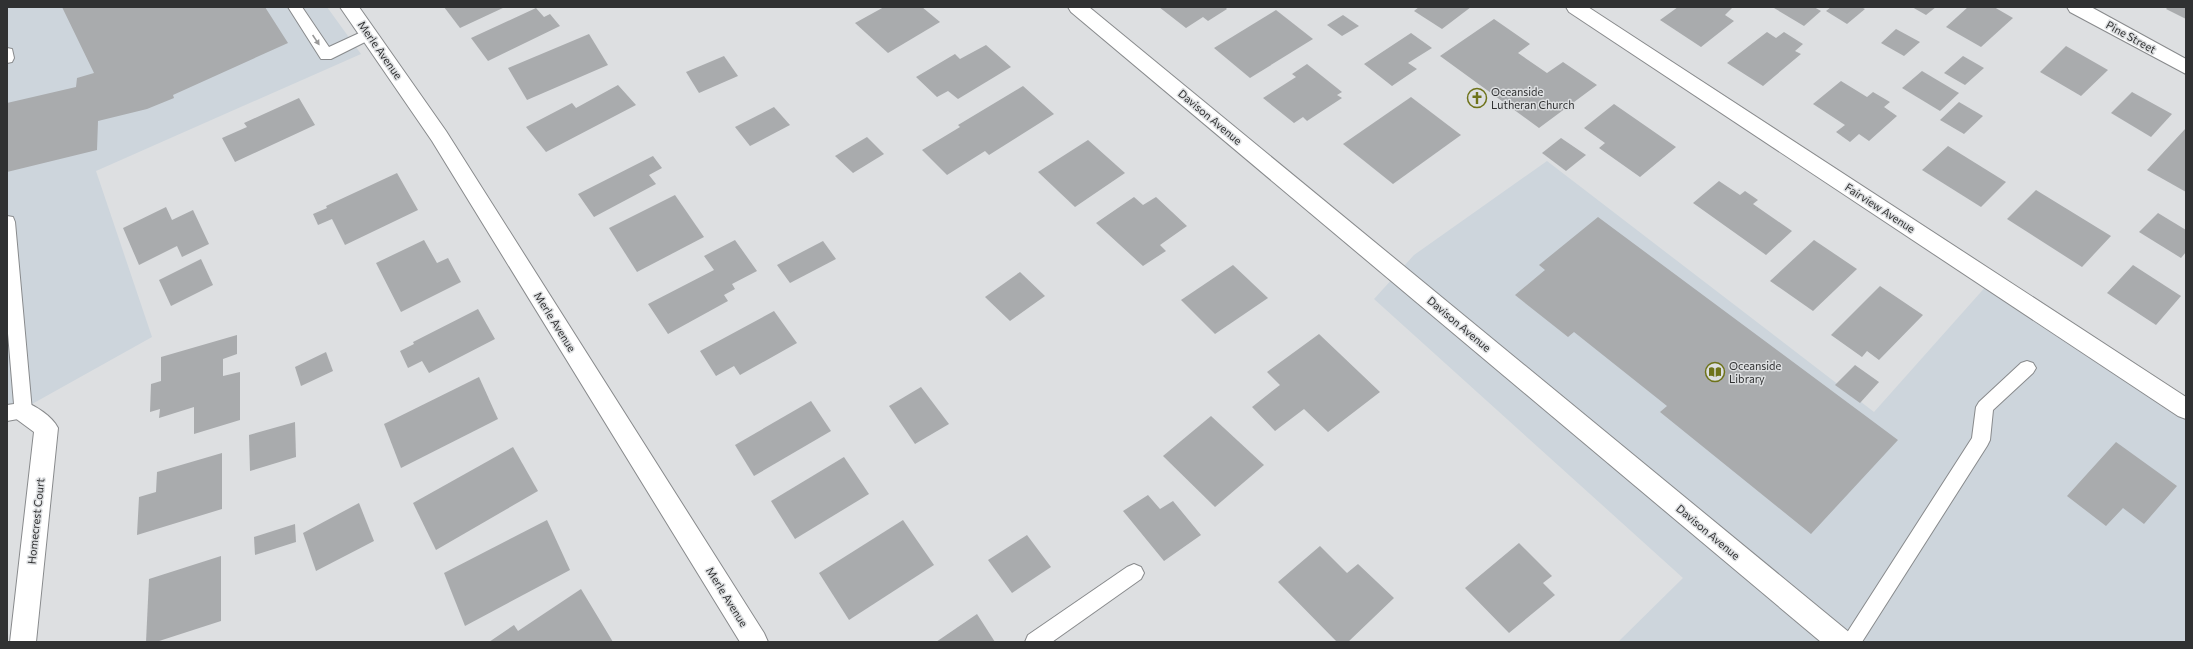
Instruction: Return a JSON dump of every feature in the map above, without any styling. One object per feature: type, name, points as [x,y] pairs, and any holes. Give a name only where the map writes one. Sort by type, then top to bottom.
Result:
[{"type":"street","name":"Merle Avenue","points":[[349,7],[443,143],[755,642]]},
{"type":"street","name":"Davison Avenue","points":[[1077,7],[1841,642]]},
{"type":"street","name":"Fairview Avenue","points":[[1575,7],[2186,409]]},
{"type":"street","name":"Pine Street","points":[[2076,7],[2186,67]]},
{"type":"street","name":"Homecrest Court","points":[[15,412],[46,428],[23,642]]},
{"type":"lane","points":[[295,7],[326,55],[368,34]]},
{"type":"lane","points":[[7,53],[7,58]]},
{"type":"lane","points":[[7,222],[15,412]]},
{"type":"lane","points":[[1852,642],[1981,440],[1985,408],[2027,368]]},
{"type":"lane","points":[[1035,642],[1134,573]]},
{"type":"shaded area","points":[[7,7],[327,7],[361,54],[96,171],[152,337],[7,418]]},
{"type":"shaded area","points":[[1547,161],[1874,412],[1988,284],[2186,413],[2186,642],[1618,642],[1683,578],[1374,299],[1414,255]]},
{"type":"building","points":[[62,7],[265,7],[288,43],[173,95],[174,98],[147,109],[98,121],[97,150],[7,172],[7,103],[76,87],[77,78],[94,73]]},
{"type":"building","points":[[444,7],[505,7],[460,28]]},
{"type":"building","points":[[884,7],[922,7],[940,22],[888,53],[855,23]]},
{"type":"building","points":[[1159,7],[1225,7],[1227,9],[1208,21],[1203,17],[1186,28]]},
{"type":"building","points":[[1419,7],[1471,7],[1442,29],[1414,11]]},
{"type":"building","points":[[1678,7],[1733,7],[1725,15],[1734,21],[1701,47],[1660,20]]},
{"type":"building","points":[[1814,7],[1821,11],[1804,26],[1774,8]]},
{"type":"building","points":[[1831,7],[1861,7],[1865,9],[1847,24],[1826,11]]},
{"type":"building","points":[[1912,7],[1936,7],[1926,15]]},
{"type":"building","points":[[1968,7],[1994,7],[2013,18],[1981,47],[1946,27]]},
{"type":"building","points":[[2168,7],[2186,7],[2186,19],[2166,9]]},
{"type":"building","points":[[536,8],[544,17],[550,14],[560,26],[488,61],[471,38]]},
{"type":"building","points":[[1276,10],[1313,39],[1250,78],[1214,48]]},
{"type":"building","points":[[1343,15],[1359,26],[1342,36],[1327,25]]},
{"type":"building","points":[[1494,19],[1530,44],[1518,53],[1547,73],[1563,62],[1597,85],[1539,128],[1440,56]]},
{"type":"building","points":[[1896,29],[1920,42],[1904,56],[1881,43]]},
{"type":"building","points":[[1767,32],[1776,38],[1784,32],[1803,44],[1795,51],[1801,54],[1763,86],[1727,63]]},
{"type":"building","points":[[1411,33],[1432,48],[1408,63],[1417,69],[1392,86],[1364,64]]},
{"type":"building","points":[[589,34],[608,65],[527,100],[508,68]]},
{"type":"building","points":[[986,45],[1011,67],[958,99],[948,91],[937,97],[916,77],[955,54],[960,59]]},
{"type":"building","points":[[2066,46],[2108,70],[2081,96],[2040,72]]},
{"type":"building","points":[[724,56],[738,76],[699,93],[686,72]]},
{"type":"building","points":[[1963,56],[1984,68],[1965,85],[1944,73]]},
{"type":"building","points":[[1307,64],[1342,92],[1337,95],[1342,98],[1307,121],[1303,117],[1294,123],[1263,98],[1296,77],[1292,74]]},
{"type":"building","points":[[1922,71],[1959,93],[1940,111],[1902,88]]},
{"type":"building","points":[[1841,81],[1867,97],[1873,92],[1890,102],[1884,107],[1897,116],[1869,141],[1859,134],[1850,142],[1836,132],[1845,125],[1813,104]]},
{"type":"building","points":[[618,85],[636,105],[546,152],[526,127],[572,103],[576,108]]},
{"type":"building","points":[[1023,86],[1054,114],[989,155],[985,151],[947,175],[922,150],[960,127],[958,125]]},
{"type":"building","points":[[2132,92],[2172,114],[2151,137],[2111,113]]},
{"type":"building","points":[[1411,97],[1461,135],[1393,184],[1343,144]]},
{"type":"building","points":[[299,98],[315,125],[235,162],[222,138],[247,127],[244,123]]},
{"type":"building","points":[[1959,102],[1983,116],[1964,134],[1940,120]]},
{"type":"building","points":[[1614,104],[1676,147],[1640,177],[1599,148],[1605,143],[1584,128]]},
{"type":"building","points":[[774,107],[790,125],[750,146],[735,127]]},
{"type":"building","points":[[2186,128],[2186,192],[2147,170]]},
{"type":"building","points":[[867,137],[884,154],[853,173],[835,156]]},
{"type":"building","points":[[1561,138],[1586,155],[1566,171],[1542,153]]},
{"type":"building","points":[[1088,140],[1125,173],[1075,207],[1038,172]]},
{"type":"building","points":[[1948,146],[2006,182],[1981,207],[1922,170]]},
{"type":"building","points":[[653,156],[662,168],[649,175],[656,184],[594,217],[578,194]]},
{"type":"building","points":[[397,173],[418,210],[345,245],[332,219],[318,225],[313,214],[327,208],[326,206]]},
{"type":"building","points":[[1719,181],[1740,195],[1745,191],[1758,200],[1753,204],[1792,231],[1766,255],[1693,203]]},
{"type":"building","points":[[2036,190],[2111,236],[2082,267],[2007,219]]},
{"type":"building","points":[[675,195],[704,237],[637,272],[609,228]]},
{"type":"building","points":[[1134,197],[1143,205],[1156,197],[1187,226],[1160,245],[1166,251],[1143,266],[1096,223]]},
{"type":"building","points":[[166,207],[172,220],[193,210],[209,244],[182,257],[177,246],[139,265],[123,228]]},
{"type":"building","points":[[2158,213],[2186,230],[2186,252],[2181,258],[2139,232]]},
{"type":"building","name":"Oceanside Library","points":[[1598,217],[1898,440],[1811,534],[1660,412],[1667,406],[1574,332],[1568,337],[1515,295],[1545,270],[1539,265]]},
{"type":"building","points":[[424,240],[437,263],[448,258],[461,282],[401,312],[376,263]]},
{"type":"building","points":[[735,240],[757,271],[732,284],[735,289],[724,295],[728,301],[668,334],[648,304],[714,270],[704,256]]},
{"type":"building","points":[[1814,240],[1857,269],[1813,311],[1770,281]]},
{"type":"building","points":[[823,241],[836,259],[790,283],[777,265]]},
{"type":"building","points":[[201,259],[213,285],[171,306],[159,280]]},
{"type":"building","points":[[1233,265],[1268,298],[1215,334],[1181,300]]},
{"type":"building","points":[[2133,265],[2181,296],[2156,325],[2107,293]]},
{"type":"building","points":[[1020,272],[1045,296],[1010,321],[985,297]]},
{"type":"building","points":[[1880,286],[1923,315],[1879,360],[1867,351],[1862,357],[1831,335]]},
{"type":"building","points":[[478,309],[495,339],[429,373],[422,361],[408,368],[400,351],[414,344],[413,342]]},
{"type":"building","points":[[774,311],[797,343],[740,375],[734,366],[716,376],[700,351]]},
{"type":"building","points":[[1319,334],[1380,392],[1328,432],[1304,409],[1275,431],[1252,407],[1280,385],[1267,372]]},
{"type":"building","points":[[237,335],[237,354],[223,359],[223,376],[240,372],[240,420],[194,434],[194,407],[159,418],[160,409],[150,412],[151,384],[161,381],[161,357]]},
{"type":"building","points":[[326,352],[333,371],[301,386],[295,367]]},
{"type":"building","points":[[1855,365],[1879,382],[1860,403],[1835,385]]},
{"type":"building","points":[[479,377],[498,419],[401,468],[384,424]]},
{"type":"building","points":[[921,387],[949,424],[915,444],[889,406]]},
{"type":"building","points":[[811,401],[831,431],[754,476],[735,445]]},
{"type":"building","points":[[1211,416],[1264,465],[1215,507],[1163,456]]},
{"type":"building","points":[[295,422],[296,457],[250,471],[249,435]]},
{"type":"building","points":[[2116,442],[2177,486],[2144,524],[2123,508],[2106,526],[2067,496]]},
{"type":"building","points":[[513,447],[538,491],[436,550],[413,503]]},
{"type":"building","points":[[222,453],[222,509],[137,535],[139,497],[156,492],[157,472]]},
{"type":"building","points":[[844,457],[869,494],[795,539],[771,501]]},
{"type":"building","points":[[1148,495],[1160,509],[1173,501],[1201,535],[1164,561],[1123,511]]},
{"type":"building","points":[[359,503],[374,541],[316,571],[303,533]]},
{"type":"building","points":[[547,520],[570,570],[465,626],[444,573]]},
{"type":"building","points":[[903,520],[934,565],[849,620],[819,573]]},
{"type":"building","points":[[295,524],[296,542],[255,555],[254,537]]},
{"type":"building","points":[[1027,535],[1051,567],[1012,593],[988,560]]},
{"type":"building","points":[[1519,543],[1552,576],[1543,583],[1555,595],[1509,633],[1465,588]]},
{"type":"building","points":[[1320,546],[1347,573],[1358,564],[1394,598],[1348,642],[1337,642],[1278,582]]},
{"type":"building","points":[[221,556],[221,621],[156,642],[146,642],[149,579]]},
{"type":"building","points":[[581,589],[613,642],[489,642],[514,625],[518,631]]},
{"type":"building","points":[[977,614],[995,642],[936,642]]},
{"type":"place","name":"Oceanside Lutheran Church","points":[[1477,98]]},
{"type":"place","name":"Oceanside Library","points":[[1715,372]]}]
